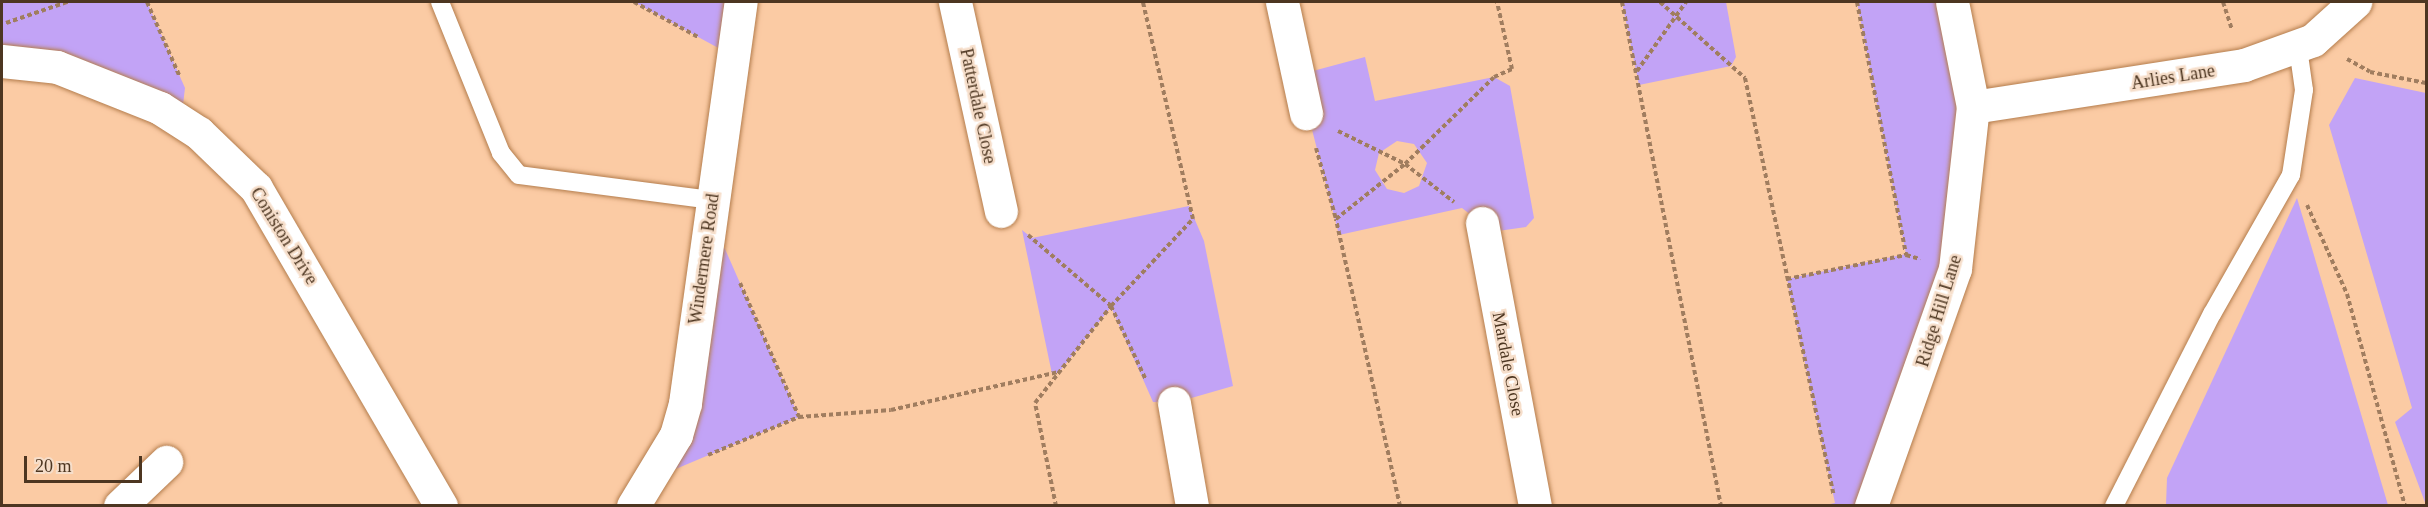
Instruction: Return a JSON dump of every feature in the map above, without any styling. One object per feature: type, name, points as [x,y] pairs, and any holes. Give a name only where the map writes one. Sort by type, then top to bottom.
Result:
[{"type":"street","name":"Windermere Road","points":[[633,506],[676,435],[685,403],[709,214],[741,2]]},
{"type":"street","name":"Patterdale Close","points":[[956,2],[1001,211]]},
{"type":"street","points":[[1282,2],[1306,113]]},
{"type":"street","name":"Ridge Hill Lane","points":[[1871,506],[1955,269],[1973,107],[1952,2]]},
{"type":"street","name":"Arlies Lane","points":[[1973,107],[2010,98],[2195,75],[2305,44],[2355,2]]},
{"type":"street","name":"Coniston Drive","points":[[2,61],[57,67],[101,82],[181,121],[256,188],[441,506]]},
{"type":"street","name":"Mardale Close","points":[[1482,223],[1535,506]]},
{"type":"street","points":[[1174,403],[1192,506]]},
{"type":"street","points":[[120,506],[166,462]]},
{"type":"lane","points":[[440,2],[501,153],[519,175],[709,214]]},
{"type":"lane","points":[[2114,506],[2211,314],[2291,175],[2304,90],[2305,44]]},
{"type":"path","points":[[2,24],[67,2]]},
{"type":"path","points":[[147,2],[185,88],[181,121]]},
{"type":"path","points":[[634,2],[733,56]]},
{"type":"path","points":[[1056,506],[1035,403],[1111,306],[1193,219],[1143,2]]},
{"type":"path","points":[[1336,219],[1405,164],[1494,77],[1512,69],[1497,2]]},
{"type":"path","points":[[1622,2],[1721,506]]},
{"type":"path","points":[[1660,2],[1745,78],[1836,506]]},
{"type":"path","points":[[1636,72],[1686,2]]},
{"type":"path","points":[[1857,2],[1906,255]]},
{"type":"path","points":[[2305,44],[2370,72],[2427,83]]},
{"type":"path","points":[[1306,113],[1405,164],[1482,223]]},
{"type":"path","points":[[1306,113],[1336,219],[1400,506]]},
{"type":"path","points":[[2291,175],[2347,294],[2405,506]]},
{"type":"path","points":[[1001,211],[1111,306],[1153,402],[1174,403]]},
{"type":"path","points":[[709,214],[799,417]]},
{"type":"path","points":[[1787,279],[1906,255],[1955,269]]},
{"type":"path","points":[[705,457],[799,417],[891,410],[1059,372]]},
{"type":"shaded area","points":[[2,2],[147,2],[185,88],[181,121],[2,61]]},
{"type":"shaded area","points":[[634,2],[741,2],[733,56]]},
{"type":"shaded area","points":[[1622,2],[1726,2],[1736,57],[1731,66],[1639,85]]},
{"type":"shaded area","points":[[1857,2],[1952,2],[1962,221],[1871,505],[1826,505],[1835,503],[1787,279],[1906,254]]},
{"type":"shaded area","points":[[1365,57],[1375,101],[1494,77],[1510,86],[1534,218],[1526,227],[1484,233],[1481,223],[1462,208],[1339,235],[1298,75]],"holes":[[[1397,141],[1414,144],[1427,163],[1419,186],[1404,193],[1387,189],[1375,170],[1379,153]]]},
{"type":"shaded area","points":[[2355,78],[2426,93],[2426,505],[2395,422],[2412,408],[2329,125]]},
{"type":"shaded area","points":[[2297,198],[2388,505],[2166,505],[2167,478]]},
{"type":"shaded area","points":[[1189,206],[1204,241],[1233,386],[1174,403],[1153,402],[1111,307],[1059,372],[1052,374],[1022,230],[1032,238]]},
{"type":"shaded area","points":[[707,228],[725,249],[799,417],[652,479]]}]
